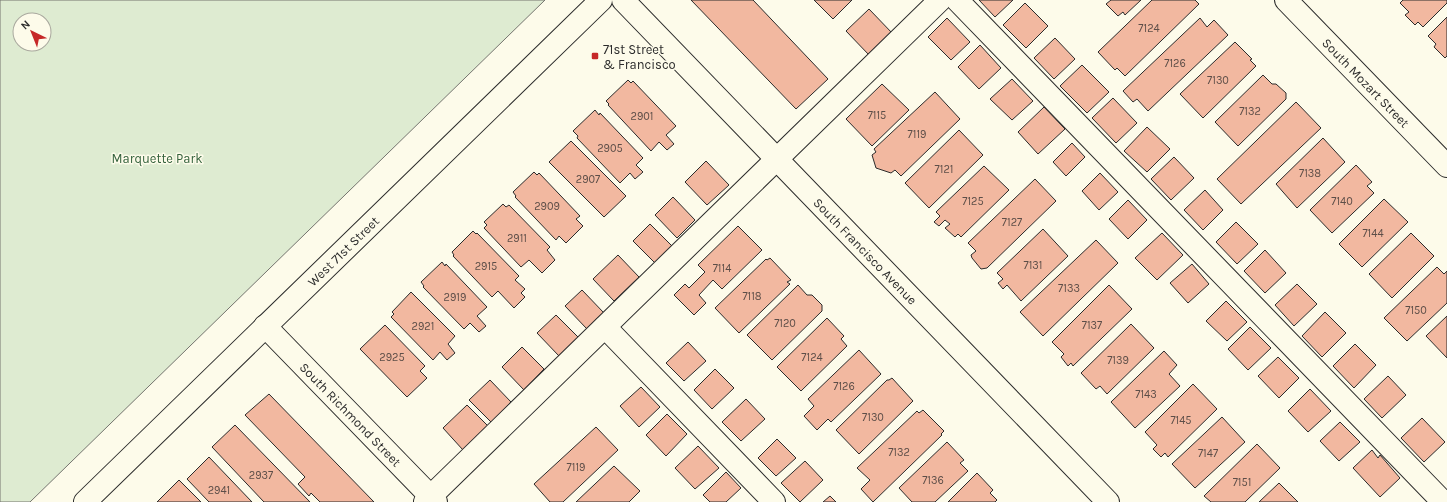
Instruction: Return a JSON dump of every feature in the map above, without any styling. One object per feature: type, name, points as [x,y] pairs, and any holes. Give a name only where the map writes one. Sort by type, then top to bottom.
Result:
[{"type":"street","name":"West 71st Street","points":[[85,502],[601,0]]},
{"type":"street","name":"South Francisco Avenue","points":[[623,0],[1108,502]]},
{"type":"street","points":[[431,500],[604,327],[940,0]]},
{"type":"street","points":[[957,0],[1443,502]]},
{"type":"street","name":"South Mozart Street","points":[[1286,0],[1447,166]]},
{"type":"street","name":"South Richmond Street","points":[[265,326],[431,500]]},
{"type":"street","points":[[604,327],[774,502]]},
{"type":"green space","name":"Marquette Park","points":[[0,0],[545,0],[30,502],[0,502]]},
{"type":"building","points":[[691,0],[753,0],[828,79],[796,109]]},
{"type":"building","points":[[814,0],[852,0],[833,19]]},
{"type":"building","points":[[979,0],[1013,0],[995,17]]},
{"type":"building","points":[[1111,0],[1141,0],[1125,15],[1123,12],[1118,16],[1106,4]]},
{"type":"building","points":[[1152,0],[1195,0],[1199,4],[1125,76],[1117,68],[1115,70],[1098,52]]},
{"type":"building","points":[[1403,0],[1447,0],[1447,3],[1423,27],[1418,22],[1415,25],[1405,15],[1409,12],[1400,3]]},
{"type":"building","points":[[1025,3],[1048,26],[1026,48],[1003,25]]},
{"type":"building","points":[[869,9],[893,34],[870,56],[846,31]]},
{"type":"building","points":[[1447,17],[1447,56],[1445,58],[1434,47],[1436,44],[1428,36]]},
{"type":"building","points":[[947,18],[970,42],[951,60],[928,37]]},
{"type":"building","points":[[1200,18],[1207,27],[1214,20],[1228,35],[1148,111],[1137,99],[1133,102],[1123,91]]},
{"type":"building","points":[[1055,38],[1075,59],[1054,79],[1034,58]]},
{"type":"building","points":[[1235,42],[1252,59],[1250,60],[1256,66],[1203,118],[1180,94]]},
{"type":"building","points":[[980,45],[1001,68],[979,89],[958,67]]},
{"type":"building","points":[[1082,65],[1109,92],[1087,113],[1060,86]]},
{"type":"building","points":[[1263,75],[1272,84],[1276,84],[1286,93],[1286,99],[1238,146],[1215,122]]},
{"type":"building","points":[[1012,79],[1033,101],[1012,120],[990,99]]},
{"type":"building","points":[[628,80],[631,83],[633,81],[676,126],[666,135],[674,144],[667,150],[659,142],[651,151],[608,105],[609,104],[606,101]]},
{"type":"building","points":[[882,84],[909,110],[872,146],[846,119]]},
{"type":"building","points":[[935,92],[960,119],[901,176],[895,170],[891,173],[876,168],[872,155],[876,152],[874,149]]},
{"type":"building","points":[[1113,98],[1137,123],[1116,143],[1092,118]]},
{"type":"building","points":[[1296,102],[1321,128],[1241,204],[1217,179]]},
{"type":"building","points":[[1044,107],[1065,129],[1038,154],[1018,132]]},
{"type":"building","points":[[595,110],[599,115],[600,113],[643,158],[636,165],[643,172],[635,179],[630,173],[620,183],[577,138],[578,136],[573,131]]},
{"type":"building","points":[[1147,127],[1170,149],[1147,172],[1124,151]]},
{"type":"building","points":[[959,130],[983,155],[929,208],[905,183]]},
{"type":"building","points":[[1323,138],[1345,162],[1297,208],[1276,184]]},
{"type":"building","points":[[571,141],[626,196],[604,217],[549,162]]},
{"type":"building","points":[[1072,143],[1085,157],[1066,176],[1053,162]]},
{"type":"building","points":[[1174,157],[1194,178],[1171,200],[1151,179]]},
{"type":"building","points":[[706,161],[729,185],[707,205],[685,182]]},
{"type":"building","points":[[1356,165],[1372,182],[1367,186],[1374,193],[1332,233],[1310,210]]},
{"type":"building","points":[[984,166],[1009,190],[961,237],[958,234],[955,237],[945,228],[950,224],[945,220],[939,226],[934,222],[940,216],[936,212]]},
{"type":"building","points":[[534,172],[537,175],[539,173],[580,216],[576,219],[583,226],[566,243],[559,236],[556,240],[515,197],[516,196],[513,192]]},
{"type":"building","points":[[1100,173],[1118,192],[1099,210],[1082,191]]},
{"type":"building","points":[[1035,179],[1056,201],[987,268],[981,269],[971,255],[976,251],[968,243]]},
{"type":"building","points":[[1205,190],[1223,210],[1203,230],[1184,210]]},
{"type":"building","points":[[673,197],[695,220],[677,238],[655,215]]},
{"type":"building","points":[[1384,199],[1408,222],[1362,267],[1339,244]]},
{"type":"building","points":[[1128,200],[1147,220],[1128,239],[1109,219]]},
{"type":"building","points":[[503,204],[506,207],[509,205],[550,247],[547,250],[555,260],[542,273],[529,260],[521,267],[484,228],[487,225],[484,222]]},
{"type":"building","points":[[1236,222],[1258,244],[1237,264],[1216,242]]},
{"type":"building","points":[[650,224],[672,246],[655,263],[633,241]]},
{"type":"building","points":[[738,226],[762,250],[722,289],[713,280],[699,295],[706,303],[694,315],[674,295],[685,284],[689,288],[705,272],[698,265]]},
{"type":"building","points":[[1043,229],[1068,256],[1021,301],[1007,285],[1003,289],[998,283],[1003,279],[997,273]]},
{"type":"building","points":[[473,231],[476,234],[477,233],[519,276],[515,280],[525,289],[521,293],[525,297],[514,308],[498,291],[492,297],[453,256],[454,255],[452,252]]},
{"type":"building","points":[[1162,233],[1183,255],[1157,280],[1135,258]]},
{"type":"building","points":[[1411,233],[1434,256],[1392,298],[1369,274]]},
{"type":"building","points":[[1096,240],[1118,263],[1043,336],[1020,312]]},
{"type":"building","points":[[1265,250],[1286,273],[1265,293],[1244,271]]},
{"type":"building","points":[[618,255],[639,277],[614,301],[593,279]]},
{"type":"building","points":[[770,258],[791,280],[787,282],[790,284],[739,333],[715,308],[766,259],[767,260]]},
{"type":"building","points":[[442,262],[445,266],[446,264],[487,307],[477,316],[486,326],[479,332],[470,323],[464,329],[423,287],[424,286],[421,282]]},
{"type":"building","points":[[1192,264],[1209,284],[1188,303],[1170,283]]},
{"type":"building","points":[[1437,267],[1444,274],[1447,271],[1447,303],[1407,341],[1384,318]]},
{"type":"building","points":[[1297,284],[1317,304],[1294,326],[1275,305]]},
{"type":"building","points":[[798,285],[807,295],[812,295],[822,305],[822,311],[772,360],[747,335]]},
{"type":"building","points":[[1109,285],[1132,309],[1073,366],[1071,363],[1068,366],[1061,357],[1064,354],[1052,342]]},
{"type":"building","points":[[582,290],[604,313],[587,329],[565,306]]},
{"type":"building","points":[[411,292],[455,336],[448,344],[455,353],[447,360],[440,352],[433,360],[391,317],[394,314],[392,312]]},
{"type":"building","points":[[1226,301],[1247,322],[1227,341],[1206,321]]},
{"type":"building","points":[[1325,312],[1346,333],[1322,357],[1302,336]]},
{"type":"building","points":[[556,315],[578,337],[559,356],[537,333]]},
{"type":"building","points":[[1447,316],[1447,358],[1426,336]]},
{"type":"building","points":[[827,318],[844,336],[841,339],[847,346],[801,391],[777,367]]},
{"type":"building","points":[[1131,324],[1154,348],[1107,394],[1100,386],[1096,389],[1081,373]]},
{"type":"building","points":[[385,325],[425,366],[420,371],[427,378],[407,397],[360,349]]},
{"type":"building","points":[[1250,327],[1271,348],[1248,370],[1228,349]]},
{"type":"building","points":[[688,342],[706,361],[684,381],[666,363]]},
{"type":"building","points":[[1355,344],[1376,365],[1354,388],[1333,366]]},
{"type":"building","points":[[522,347],[544,369],[524,390],[502,367]]},
{"type":"building","points":[[859,350],[881,374],[831,422],[828,419],[817,430],[804,416],[814,406],[808,399]]},
{"type":"building","points":[[1164,351],[1177,365],[1169,374],[1180,386],[1135,428],[1111,402]]},
{"type":"building","points":[[1278,357],[1299,378],[1279,398],[1258,376]]},
{"type":"building","points":[[715,369],[734,388],[712,409],[694,390]]},
{"type":"building","points":[[1388,376],[1406,395],[1382,418],[1364,399]]},
{"type":"building","points":[[892,378],[913,401],[859,454],[836,430],[887,380]]},
{"type":"building","points":[[490,380],[511,402],[491,422],[469,400]]},
{"type":"building","points":[[1193,384],[1217,409],[1168,457],[1165,453],[1161,457],[1153,449],[1157,445],[1145,432]]},
{"type":"building","points":[[641,387],[660,407],[639,427],[620,406]]},
{"type":"building","points":[[1310,389],[1331,411],[1308,432],[1288,411]]},
{"type":"building","points":[[269,394],[374,502],[320,502],[311,493],[309,496],[298,484],[305,477],[245,415]]},
{"type":"building","points":[[746,399],[765,419],[741,441],[722,422]]},
{"type":"building","points":[[467,405],[488,426],[463,450],[443,428]]},
{"type":"building","points":[[923,410],[944,431],[941,434],[942,435],[873,502],[861,489],[870,480],[857,468],[917,411],[919,413]]},
{"type":"building","points":[[667,414],[687,434],[666,456],[646,435]]},
{"type":"building","points":[[1222,417],[1245,442],[1195,488],[1172,464]]},
{"type":"building","points":[[1422,418],[1445,442],[1424,462],[1401,438]]},
{"type":"building","points":[[1340,422],[1360,442],[1339,461],[1320,441]]},
{"type":"building","points":[[235,425],[310,502],[264,502],[212,447]]},
{"type":"building","points":[[596,427],[618,450],[563,502],[550,502],[534,484]]},
{"type":"building","points":[[777,439],[796,458],[776,476],[758,458]]},
{"type":"building","points":[[947,442],[964,460],[960,463],[968,471],[935,502],[912,502],[899,488]]},
{"type":"building","points":[[1257,444],[1280,468],[1245,502],[1211,502],[1204,496]]},
{"type":"building","points":[[698,446],[719,468],[695,489],[675,468]]},
{"type":"building","points":[[1372,450],[1378,458],[1380,455],[1400,478],[1380,497],[1353,468]]},
{"type":"building","points":[[209,457],[252,502],[209,502],[187,479]]},
{"type":"building","points":[[805,461],[823,480],[800,502],[781,483]]},
{"type":"building","points":[[614,466],[640,491],[629,502],[576,502]]},
{"type":"building","points":[[726,472],[741,488],[726,502],[710,502],[703,495]]},
{"type":"building","points":[[977,473],[993,490],[990,493],[997,500],[995,502],[948,502]]},
{"type":"building","points":[[179,480],[201,502],[157,502]]},
{"type":"building","points":[[1279,483],[1298,502],[1259,502]]},
{"type":"building","points":[[830,496],[836,502],[823,502]]},
{"type":"place","name":"71st Street & Francisco","points":[[595,56]]}]
